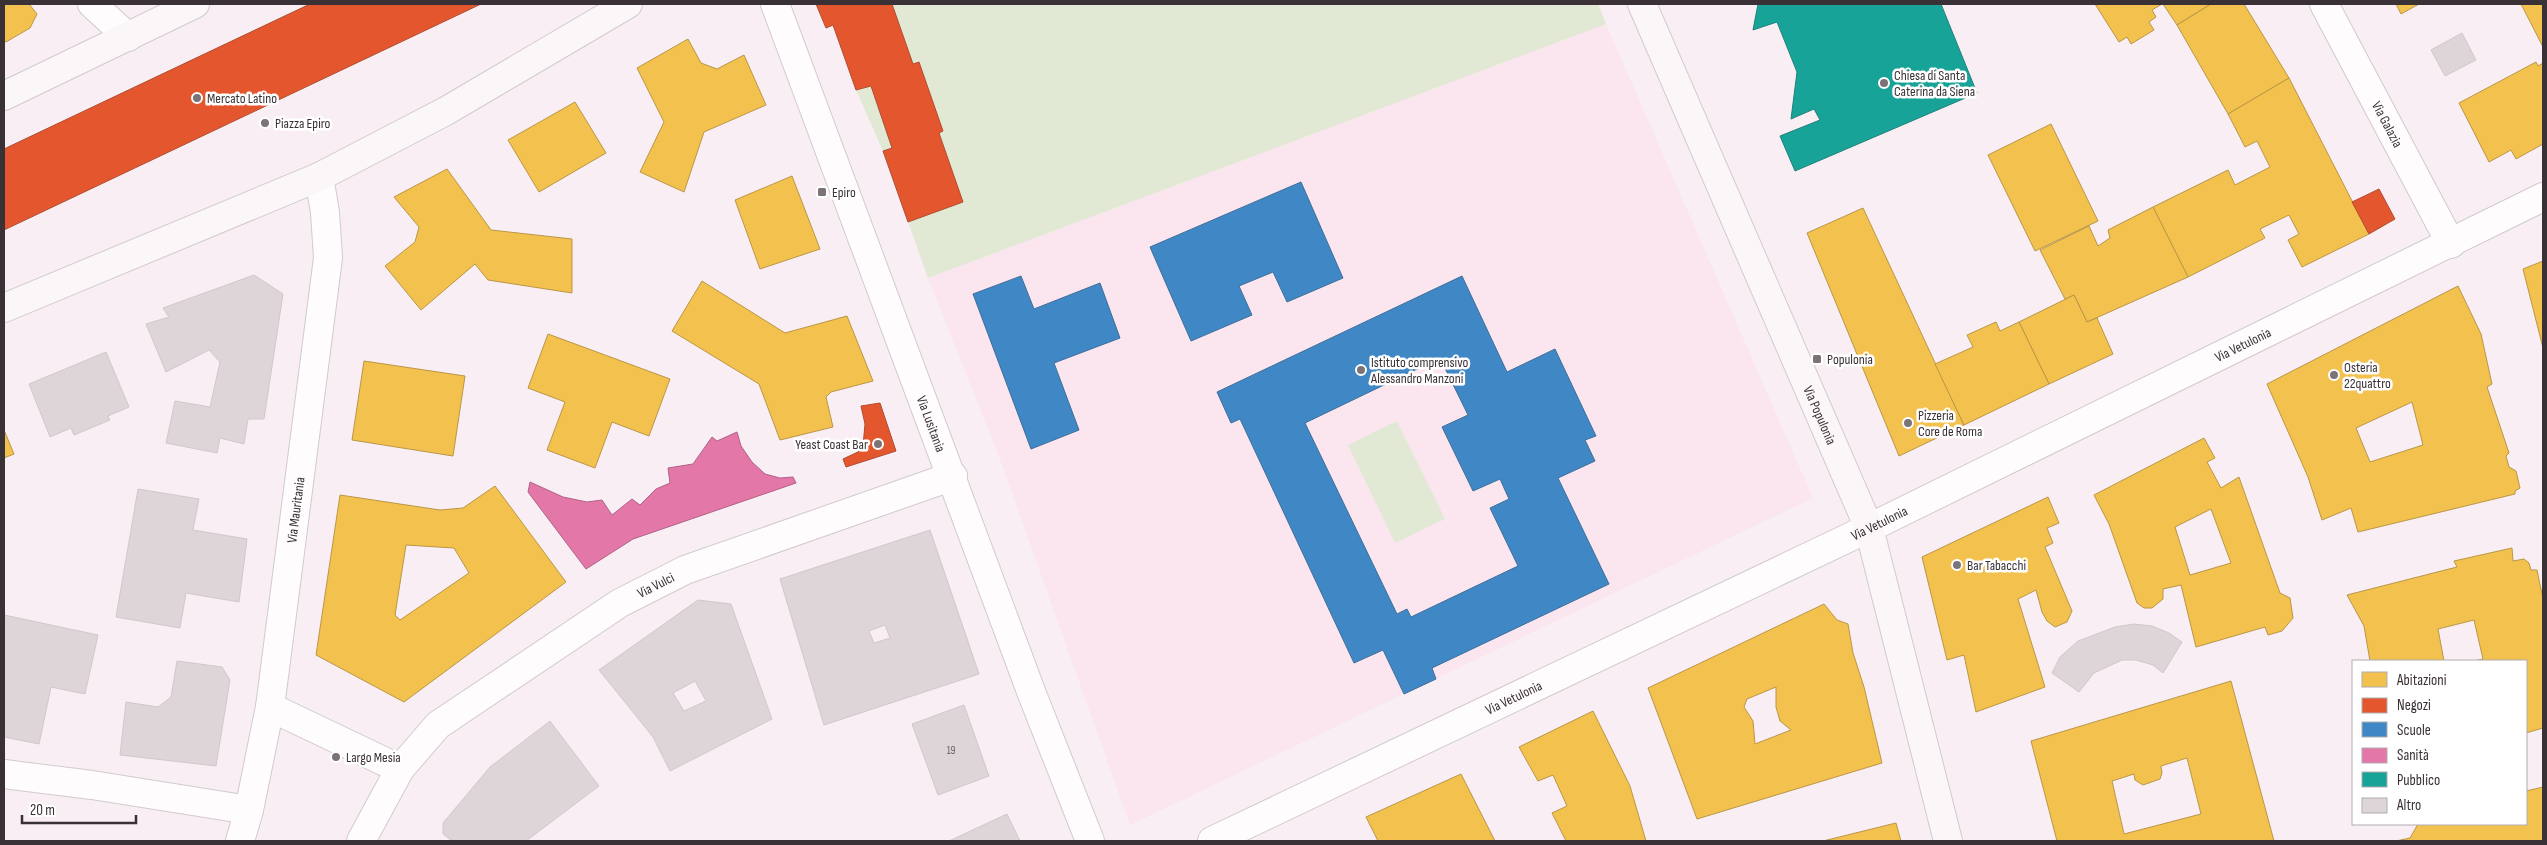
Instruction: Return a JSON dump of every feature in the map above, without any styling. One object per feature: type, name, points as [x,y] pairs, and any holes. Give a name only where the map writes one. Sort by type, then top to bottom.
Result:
[{"type":"street","points":[[92,4],[128,37]]},
{"type":"street","points":[[4,96],[195,4]]},
{"type":"street","points":[[4,308],[319,177],[446,110],[628,4]]},
{"type":"street","name":"Via Lusitania","points":[[775,4],[1032,694],[1090,841]]},
{"type":"street","name":"Via Populonia","points":[[1642,4],[1869,528],[1948,841]]},
{"type":"street","name":"Via Galazia","points":[[2324,4],[2451,244]]},
{"type":"street","name":"Via Mauritania","points":[[240,841],[249,810],[270,707],[328,258],[326,219],[319,177]]},
{"type":"street","name":"Via Vetulonia","points":[[1212,841],[1869,528],[2451,244],[2543,197]]},
{"type":"street","name":"Via Vulci","points":[[400,769],[438,725],[620,603],[685,570],[952,476]]},
{"type":"street","points":[[270,707],[400,769],[361,841]]},
{"type":"street","points":[[4,774],[92,785],[249,810]]},
{"type":"shaded area","name":"Istituto comprensivo Alessandro Manzoni","points":[[1606,24],[1813,498],[1130,825],[1001,462],[928,278]]},
{"type":"green space","points":[[816,4],[1598,4],[1606,24],[928,278],[883,151],[856,90],[833,26],[826,28]]},
{"type":"green space","points":[[1397,421],[1445,519],[1395,543],[1348,445]]},
{"type":"building: Abitazioni","points":[[4,4],[29,4],[37,14],[30,28],[6,42],[4,40]]},
{"type":"building: Abitazioni","points":[[2095,4],[2162,4],[2152,10],[2156,17],[2149,22],[2154,30],[2131,44],[2127,37],[2119,42]]},
{"type":"building: Abitazioni","points":[[2163,4],[2211,4],[2177,25]]},
{"type":"building: Abitazioni","points":[[2211,4],[2244,4],[2289,78],[2228,114],[2177,25]]},
{"type":"building: Abitazioni","points":[[2396,4],[2419,4],[2401,14]]},
{"type":"building: Abitazioni","points":[[2521,4],[2543,4],[2543,47]]},
{"type":"building: Abitazioni","points":[[688,39],[701,63],[717,69],[744,55],[766,105],[704,132],[684,192],[640,172],[664,122],[637,68]]},
{"type":"building: Abitazioni","points":[[2536,62],[2538,66],[2543,63],[2543,144],[2516,159],[2511,150],[2489,162],[2459,103]]},
{"type":"building: Abitazioni","points":[[2289,78],[2369,234],[2302,267],[2288,240],[2299,234],[2289,215],[2260,229],[2265,238],[2188,277],[2153,207],[2228,170],[2235,185],[2270,167],[2257,141],[2245,147],[2228,114]]},
{"type":"building: Abitazioni","points":[[575,102],[606,153],[539,192],[508,140]]},
{"type":"building: Abitazioni","points":[[2051,124],[2098,221],[2035,251],[1988,155]]},
{"type":"building: Abitazioni","points":[[447,169],[491,230],[572,239],[572,293],[488,280],[475,264],[421,310],[385,266],[415,242],[419,227],[394,197]]},
{"type":"building: Abitazioni","points":[[792,176],[820,249],[760,269],[735,200]]},
{"type":"building: Abitazioni","points":[[2153,207],[2188,277],[2087,322],[2074,295],[2065,299],[2040,250],[2089,226],[2098,246],[2110,238],[2108,230]]},
{"type":"building: Abitazioni","points":[[1863,208],[1964,425],[1899,456],[1807,233]]},
{"type":"building: Abitazioni","points":[[2543,261],[2543,348],[2523,269]]},
{"type":"building: Abitazioni","points":[[702,281],[785,333],[847,316],[873,381],[831,392],[826,397],[833,427],[780,440],[759,384],[672,331]]},
{"type":"building: Abitazioni","points":[[2458,286],[2481,334],[2492,384],[2487,387],[2509,453],[2506,456],[2509,467],[2516,471],[2520,488],[2515,491],[2515,494],[2358,532],[2351,508],[2322,520],[2308,477],[2267,384]],"holes":[[[2412,402],[2423,445],[2370,462],[2356,428]]]},
{"type":"building: Abitazioni","points":[[2074,295],[2087,322],[2097,318],[2113,354],[2049,384],[2019,322]]},
{"type":"building: Abitazioni","points":[[1996,322],[2000,331],[2019,322],[2049,384],[1964,425],[1935,364],[1973,347],[1967,335]]},
{"type":"building: Abitazioni","points":[[548,334],[670,379],[649,436],[612,422],[595,468],[547,450],[565,402],[528,388]]},
{"type":"building: Abitazioni","points":[[364,361],[465,376],[453,456],[352,440]]},
{"type":"building: Abitazioni","points":[[4,430],[14,454],[4,458]]},
{"type":"building: Abitazioni","points":[[2204,438],[2215,458],[2207,462],[2221,488],[2239,477],[2280,593],[2290,598],[2293,618],[2282,631],[2268,635],[2265,627],[2196,647],[2181,585],[2163,589],[2163,599],[2152,608],[2144,608],[2137,603],[2109,524],[2094,495]],"holes":[[[2211,509],[2231,563],[2190,575],[2175,527]]]},
{"type":"building: Abitazioni","points":[[495,486],[566,582],[404,702],[316,655],[340,495],[440,510],[463,508]],"holes":[[[406,545],[454,548],[469,573],[400,620],[395,615]]]},
{"type":"building: Abitazioni","points":[[2048,497],[2059,523],[2047,528],[2053,543],[2045,547],[2072,611],[2067,622],[2055,627],[2047,621],[2042,612],[2036,590],[2018,599],[2045,687],[1976,712],[1964,655],[1947,660],[1922,557]]},
{"type":"building: Abitazioni","points":[[2512,548],[2513,561],[2524,559],[2529,563],[2531,570],[2537,570],[2543,599],[2543,728],[2527,733],[2527,660],[2478,660],[2483,659],[2474,620],[2438,629],[2444,660],[2370,660],[2364,626],[2347,595],[2457,567],[2454,561]]},
{"type":"building: Abitazioni","points":[[1824,604],[1837,620],[1848,624],[1853,653],[1864,687],[1882,763],[1697,819],[1648,688]],"holes":[[[1776,687],[1776,707],[1780,721],[1791,730],[1755,744],[1753,721],[1744,707],[1747,699]]]},
{"type":"building: Abitazioni","points":[[2231,681],[2274,841],[2057,841],[2031,741]],"holes":[[[2187,758],[2201,814],[2124,834],[2112,781],[2134,774],[2135,780],[2143,785],[2160,779],[2162,773],[2161,766]]]},
{"type":"building: Abitazioni","points":[[1593,711],[1630,786],[1646,841],[1566,841],[1552,813],[1567,806],[1553,775],[1538,781],[1519,747]]},
{"type":"building: Abitazioni","points":[[1461,774],[1495,841],[1378,841],[1366,817]]},
{"type":"building: Abitazioni","points":[[2543,787],[2543,841],[2396,841],[2410,838],[2417,825],[2527,825],[2527,791]]},
{"type":"building: Abitazioni","points":[[1896,823],[1901,841],[1823,841]]},
{"type":"building: Negozi","name":"Mercato Latino","points":[[310,4],[481,4],[4,230],[4,149]]},
{"type":"building: Negozi","points":[[816,4],[892,4],[913,64],[919,62],[943,131],[939,133],[963,202],[908,222],[883,151],[892,148],[871,86],[856,90],[833,25],[826,28]]},
{"type":"building: Negozi","points":[[2379,189],[2395,219],[2369,234],[2352,202]]},
{"type":"building: Negozi","points":[[880,403],[896,451],[846,467],[843,459],[858,452],[863,446],[865,424],[861,406]]},
{"type":"building: Scuole","points":[[1301,182],[1343,278],[1287,302],[1273,272],[1239,286],[1252,315],[1191,341],[1150,247]]},
{"type":"building: Scuole","points":[[1021,276],[1034,309],[1100,283],[1120,338],[1054,363],[1079,430],[1031,449],[973,294]]},
{"type":"building: Scuole","points":[[1462,276],[1507,372],[1555,349],[1596,436],[1585,440],[1595,461],[1558,478],[1609,584],[1432,668],[1436,679],[1404,694],[1383,650],[1354,663],[1240,419],[1231,423],[1217,392]],"holes":[[[1440,358],[1468,415],[1442,427],[1473,491],[1500,479],[1509,499],[1490,508],[1518,566],[1411,617],[1407,609],[1397,614],[1305,423]]]},
{"type":"building: Sanità","points":[[737,432],[741,446],[752,462],[765,474],[780,478],[793,477],[796,483],[633,539],[586,569],[528,492],[530,482],[563,497],[587,502],[602,500],[612,515],[632,499],[640,505],[656,489],[670,483],[668,468],[693,464],[712,437],[717,441]]},
{"type":"building: Pubblico","name":"Chiesa di Santa Caterina da Siena","points":[[1758,4],[1941,4],[1977,93],[1795,171],[1780,136],[1820,120],[1814,109],[1791,119],[1797,72],[1777,22],[1753,30]]},
{"type":"building: Altro","points":[[2462,33],[2476,60],[2445,76],[2431,50]]},
{"type":"building: Altro","points":[[254,275],[283,294],[264,419],[248,419],[244,444],[220,438],[217,453],[166,443],[175,401],[210,407],[220,362],[209,350],[166,372],[146,324],[169,317],[163,308]]},
{"type":"building: Altro","points":[[106,352],[129,407],[108,416],[110,420],[74,435],[71,428],[50,437],[29,384]]},
{"type":"building: Altro","points":[[138,489],[199,499],[193,530],[247,539],[239,602],[186,593],[180,628],[116,617]]},
{"type":"building: Altro","points":[[930,530],[979,674],[824,725],[780,579]],"holes":[[[885,625],[890,638],[874,643],[869,631]]]},
{"type":"building: Altro","points":[[698,600],[731,604],[772,719],[670,771],[653,737],[599,670]],"holes":[[[695,681],[706,701],[684,711],[673,693]]]},
{"type":"building: Altro","points":[[4,615],[98,635],[85,694],[51,687],[39,744],[4,737]]},
{"type":"building: Altro","points":[[2134,624],[2152,626],[2169,633],[2182,642],[2163,673],[2153,665],[2136,660],[2122,660],[2094,673],[2079,692],[2052,673],[2060,657],[2078,641],[2115,627]]},
{"type":"building: Altro","points":[[177,661],[222,667],[230,680],[216,766],[120,755],[126,702],[158,707],[171,697]]},
{"type":"building: Altro","points":[[964,705],[989,776],[938,795],[912,724]]},
{"type":"building: Altro","points":[[550,721],[599,786],[526,841],[452,841],[443,834],[443,823],[490,767]]},
{"type":"building: Altro","points":[[1007,814],[1020,841],[949,841]]},
{"type":"place","name":"Chiesa di Santa Caterina da Siena","points":[[1884,83]]},
{"type":"place","name":"Mercato Latino","points":[[197,98]]},
{"type":"place","name":"Piazza Epiro","points":[[265,123]]},
{"type":"place","name":"Epiro","points":[[822,192]]},
{"type":"place","name":"Populonia","points":[[1817,359]]},
{"type":"place","name":"Istituto comprensivo Alessandro Manzoni","points":[[1361,370]]},
{"type":"place","name":"Osteria 22quattro","points":[[2334,375]]},
{"type":"place","name":"Pizzeria Core de Roma","points":[[1908,423]]},
{"type":"place","name":"Yeast Coast Bar","points":[[878,444]]},
{"type":"place","name":"Bar Tabacchi","points":[[1957,565]]},
{"type":"place","name":"Largo Mesia","points":[[336,757]]}]
